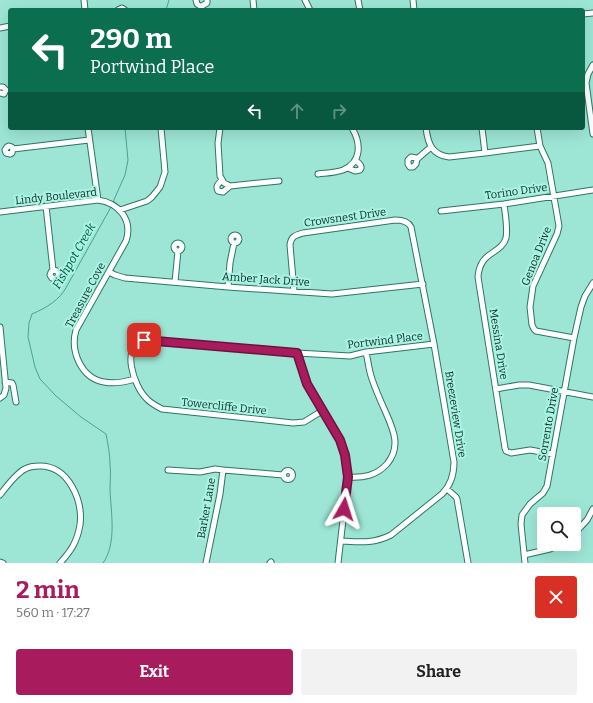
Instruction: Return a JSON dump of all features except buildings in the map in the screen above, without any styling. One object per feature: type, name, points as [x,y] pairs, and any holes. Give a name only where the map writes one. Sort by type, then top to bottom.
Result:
[{"type":"street","points":[[196,0],[197,4],[203,8],[207,3],[207,0]]},
{"type":"street","points":[[593,65],[588,74],[586,83],[593,134]]},
{"type":"street","points":[[0,86],[8,89],[4,94],[0,94]]},
{"type":"street","points":[[88,130],[100,200]]},
{"type":"street","points":[[118,209],[146,201],[152,197],[160,187],[165,172],[161,130]]},
{"type":"street","points":[[220,130],[218,143],[220,176],[224,183],[230,186],[279,181]]},
{"type":"street","points":[[318,174],[342,171],[348,168],[356,160],[359,146],[358,139],[353,130]]},
{"type":"street","points":[[426,130],[431,147],[436,152],[449,157],[540,146]]},
{"type":"street","points":[[482,130],[485,153]]},
{"type":"street","name":"Genoa Drive","points":[[537,130],[540,146],[548,163],[559,230],[533,286],[530,307],[532,325],[534,330],[539,332],[574,338]]},
{"type":"street","points":[[13,150],[89,140]]},
{"type":"street","points":[[417,159],[431,147]]},
{"type":"street","points":[[348,168],[355,171],[360,170],[361,165],[356,160]]},
{"type":"street","points":[[222,180],[217,186],[218,191],[223,192],[230,186]]},
{"type":"street","name":"Torino Drive","points":[[441,211],[504,204],[593,190]]},
{"type":"street","name":"Lindy Boulevard","points":[[0,212],[100,200],[118,209]]},
{"type":"street","name":"Messina Drive","points":[[504,204],[507,232],[505,240],[501,247],[483,260],[479,268],[478,281],[505,448],[506,451],[511,453],[530,450],[553,454]]},
{"type":"street","points":[[46,206],[53,270]]},
{"type":"street","name":"Treasure Cove","points":[[118,209],[124,214],[127,223],[128,232],[126,241],[76,330],[74,343],[75,353],[81,366],[95,379],[103,382],[117,383],[135,379]]},
{"type":"street","name":"Crowsnest Drive","points":[[294,291],[290,245],[294,236],[304,233],[395,220],[403,220],[407,222]]},
{"type":"street","name":"Breezeview Drive","points":[[341,540],[374,542],[391,535],[442,494],[452,480],[454,462],[434,344],[413,231],[410,224],[407,222]]},
{"type":"street","points":[[228,287],[230,263],[234,243]]},
{"type":"street","points":[[175,282],[178,251]]},
{"type":"street","name":"Amber Jack Drive","points":[[109,272],[125,278],[228,287],[338,294],[423,284]]},
{"type":"street","name":"Sorrento Drive","points":[[525,563],[521,524],[522,515],[530,504],[543,493],[547,486],[580,306],[593,283]]},
{"type":"street","points":[[0,328],[5,382],[4,395],[0,398]]},
{"type":"street","name":"Portwind Place","points":[[135,379],[131,367],[131,358],[134,346],[144,340],[350,356],[366,352],[434,344]]},
{"type":"street","points":[[348,477],[369,476],[380,470],[391,459],[395,444],[394,430],[372,379],[366,352]]},
{"type":"street","points":[[297,353],[307,384],[342,446],[346,461],[348,477],[338,563]]},
{"type":"street","name":"Towercliffe Drive","points":[[135,379],[146,398],[156,406],[168,410],[293,423],[304,422],[322,411]]},
{"type":"street","points":[[5,382],[12,383],[16,402]]},
{"type":"street","points":[[496,389],[524,385],[593,397]]},
{"type":"street","points":[[0,495],[2,487],[19,473],[31,466],[45,466],[58,470],[66,478],[79,503],[80,519],[78,535],[74,545],[60,563]]},
{"type":"street","points":[[168,470],[200,472],[215,469],[223,470]]},
{"type":"street","name":"Barker Lane","points":[[206,563],[220,494],[223,470],[284,475]]},
{"type":"street","points":[[447,489],[458,499],[468,563]]},
{"type":"street","points":[[581,526],[587,520],[593,509]]},
{"type":"street","points":[[524,555],[541,551]]},
{"type":"waterway","name":"Fishpot Creek","points":[[167,8],[169,0]]},
{"type":"waterway","name":"Fishpot Creek","points":[[113,202],[125,175],[128,160],[125,130]]},
{"type":"waterway","name":"Fishpot Creek","points":[[103,563],[112,538],[110,461],[106,434],[81,417],[56,396],[40,379],[35,367],[28,337],[29,323],[32,314],[52,303],[64,291],[111,207]]},
{"type":"route","points":[[144,340],[297,353],[309,389],[340,440],[345,455],[348,477],[344,509]]}]
